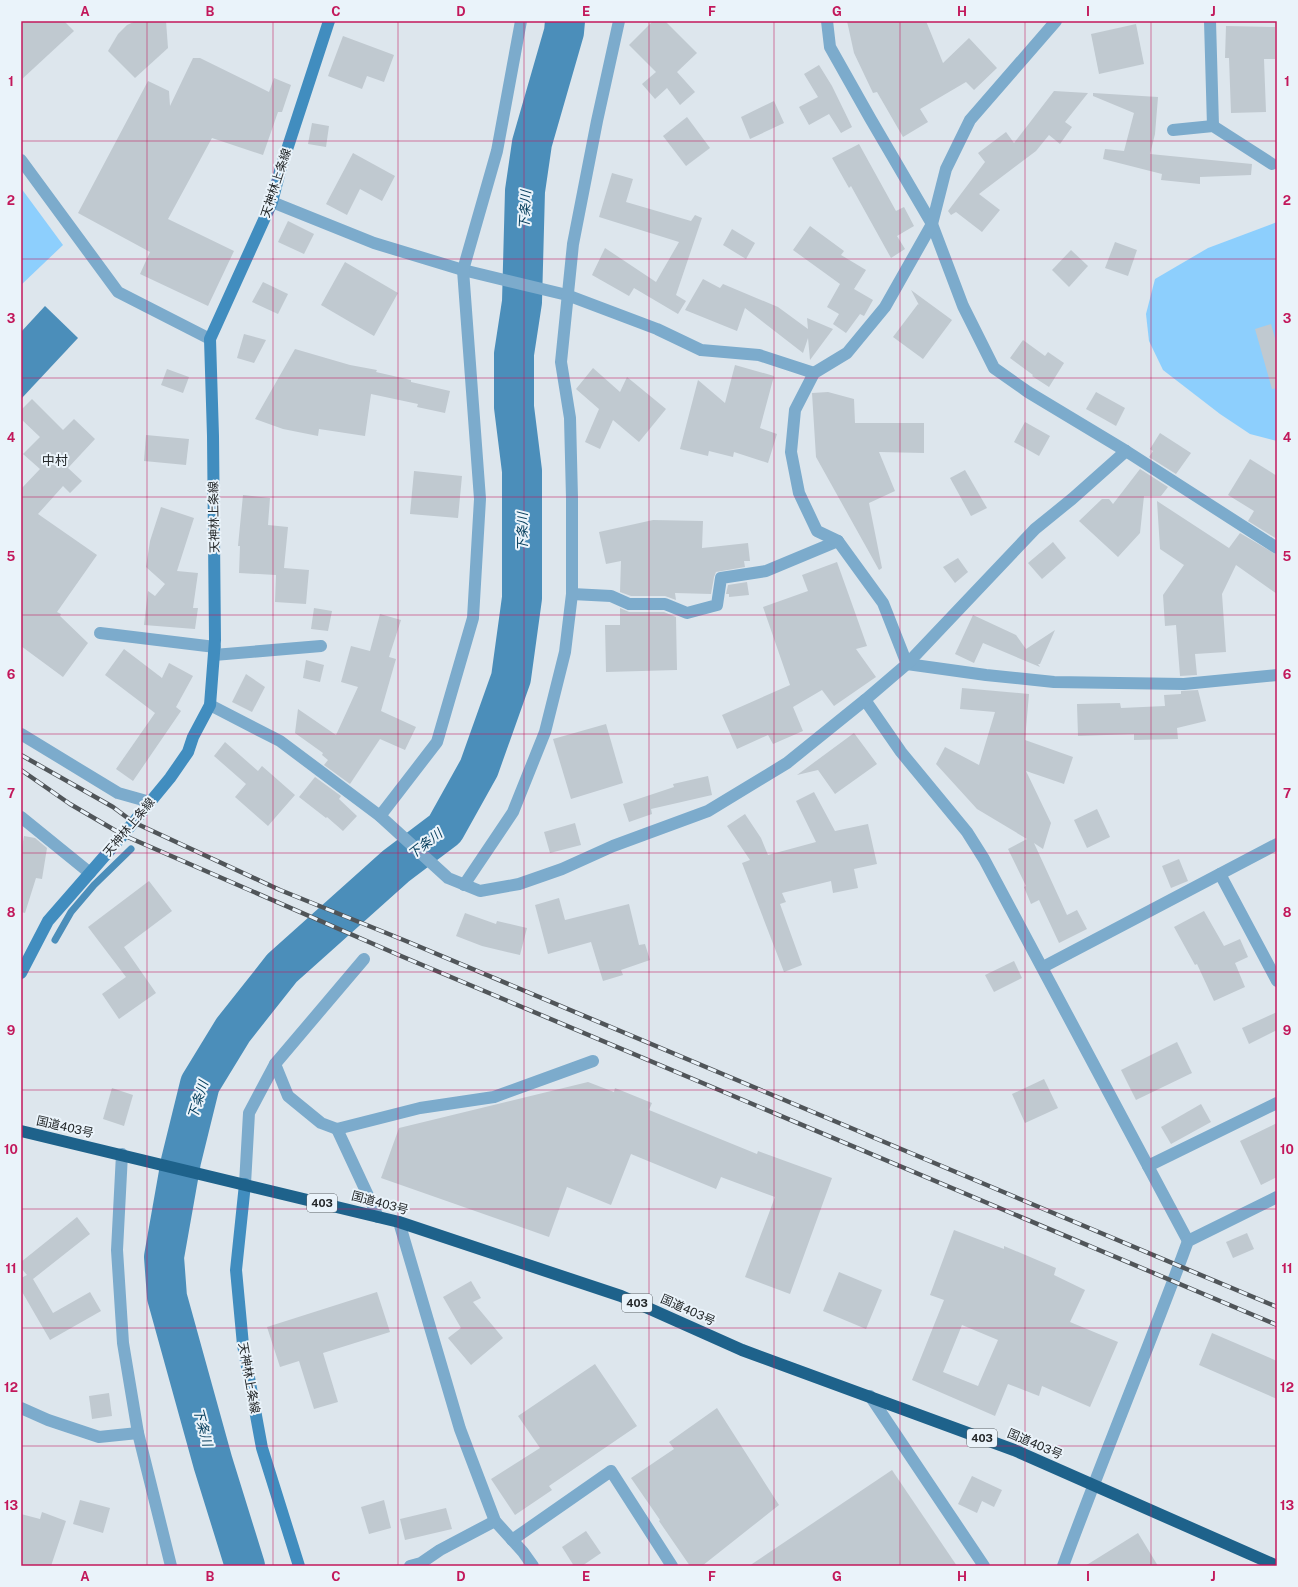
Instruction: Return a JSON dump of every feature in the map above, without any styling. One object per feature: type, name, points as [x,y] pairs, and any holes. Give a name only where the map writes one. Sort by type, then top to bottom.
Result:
[{"type":"highway","name":"国道403号","points":[[21,1131],[122,1154],[399,1222],[621,1296],[742,1350],[1014,1450],[1277,1566]]},
{"type":"main road","name":"天神林上条線","points":[[21,973],[48,921],[170,778],[188,752],[193,737],[210,705],[214,651],[213,436],[210,339],[272,202],[280,171],[329,21]]},
{"type":"main road","name":"天神林上条線","points":[[245,1184],[236,1270],[243,1345],[262,1448],[299,1566]]},
{"type":"street","points":[[380,816],[437,742],[474,618],[480,499],[463,270],[497,152],[521,21]]},
{"type":"street","points":[[464,884],[513,812],[546,732],[565,652],[572,594],[570,418],[561,362],[572,244],[619,21]]},
{"type":"street","points":[[827,21],[830,47],[932,224],[963,306],[994,368],[1028,392],[1126,451],[1277,548]]},
{"type":"street","points":[[907,664],[883,603],[838,541],[817,532],[799,493],[791,452],[795,410],[814,373],[847,353],[885,307],[932,224],[946,169],[970,120],[1056,21]]},
{"type":"street","points":[[1210,21],[1213,126]]},
{"type":"street","points":[[1172,130],[1213,126],[1272,164]]},
{"type":"street","points":[[21,160],[118,292],[210,339]]},
{"type":"street","points":[[272,202],[374,243],[463,270],[567,295],[657,329],[701,350],[760,355],[814,373]]},
{"type":"street","points":[[210,705],[280,742],[380,816],[448,878],[480,891],[519,884],[562,869],[613,846],[708,811],[787,763],[907,664],[1035,529],[1072,499],[1126,451]]},
{"type":"street","points":[[572,594],[611,596],[629,604],[666,604],[687,613],[717,605],[721,578],[766,571],[838,541]]},
{"type":"street","points":[[100,633],[214,651],[320,646]]},
{"type":"street","points":[[907,664],[986,675],[1054,682],[1184,684],[1277,675]]},
{"type":"street","points":[[865,700],[901,752],[967,832],[984,859],[1188,1241]]},
{"type":"street","points":[[21,734],[118,793],[150,802]]},
{"type":"street","points":[[21,817],[90,873]]},
{"type":"street","points":[[1042,967],[1277,844]]},
{"type":"street","points":[[1220,874],[1277,981]]},
{"type":"street","points":[[245,1184],[249,1114],[275,1064],[364,960]]},
{"type":"street","points":[[275,1064],[288,1096],[321,1122],[337,1129],[420,1108],[494,1096],[593,1061]]},
{"type":"street","points":[[1148,1166],[1277,1103]]},
{"type":"street","points":[[337,1129],[378,1217]]},
{"type":"street","points":[[122,1154],[117,1250],[123,1343],[138,1433],[171,1566]]},
{"type":"street","points":[[1063,1566],[1093,1484],[1174,1281],[1188,1241],[1277,1197]]},
{"type":"street","points":[[399,1222],[460,1429],[495,1521],[533,1566]]},
{"type":"street","points":[[870,1396],[984,1566]]},
{"type":"street","points":[[21,1408],[48,1420],[99,1437],[138,1433]]},
{"type":"street","points":[[512,1540],[611,1471],[672,1566]]},
{"type":"street","points":[[410,1566],[422,1563],[440,1550],[495,1521]]},
{"type":"shaded area","points":[[21,188],[63,245],[21,285]]},
{"type":"shaded area","points":[[1277,222],[1277,441],[1250,434],[1220,414],[1163,370],[1149,341],[1146,314],[1155,279],[1208,248]]},
{"type":"shaded area","points":[[45,306],[78,338],[21,399],[21,332]]},
{"type":"building","points":[[21,21],[64,21],[74,31],[21,80]]},
{"type":"building","points":[[136,21],[166,21],[168,48],[135,78],[108,51],[118,34],[127,25]]},
{"type":"building","points":[[653,21],[665,21],[697,53],[677,72],[695,92],[680,105],[667,88],[655,99],[642,84],[656,72],[629,45]]},
{"type":"building","points":[[847,21],[926,21],[943,63],[969,38],[997,68],[974,90],[966,82],[920,109],[928,122],[903,137],[877,92],[873,93],[854,53]]},
{"type":"building","points":[[1136,24],[1144,64],[1099,74],[1091,34]]},
{"type":"building","points":[[1226,26],[1275,27],[1275,59],[1264,59],[1266,112],[1231,113],[1229,58],[1225,58]]},
{"type":"building","points":[[343,36],[394,55],[384,82],[367,76],[362,89],[328,76]]},
{"type":"building","points":[[193,58],[200,58],[269,92],[274,78],[291,85],[282,112],[278,112],[263,155],[212,138],[168,219],[234,251],[208,306],[140,274],[150,252],[78,213],[148,81],[169,91],[170,106]]},
{"type":"building","points":[[819,65],[832,86],[852,127],[841,133],[829,114],[809,125],[799,107],[818,97],[804,74]]},
{"type":"building","points":[[1054,91],[1088,93],[1065,122],[1072,127],[1060,144],[1049,135],[1036,151],[979,194],[1000,210],[982,232],[956,212],[951,215],[948,211],[985,162],[978,153],[1006,132],[1014,143]]},
{"type":"building","points":[[1093,93],[1158,97],[1155,134],[1150,154],[1252,164],[1251,175],[1200,177],[1200,184],[1161,180],[1162,174],[1103,159],[1105,149],[1124,151],[1134,113],[1093,96]]},
{"type":"building","points":[[774,101],[784,123],[750,139],[741,117]]},
{"type":"building","points":[[687,117],[710,148],[686,166],[663,136]]},
{"type":"building","points":[[312,123],[329,126],[326,147],[308,144]]},
{"type":"building","points":[[859,144],[896,211],[904,207],[914,226],[897,236],[905,249],[891,258],[851,186],[849,188],[832,158]]},
{"type":"building","points":[[353,153],[395,176],[382,201],[360,189],[347,215],[326,204]]},
{"type":"building","points":[[612,173],[633,179],[626,202],[691,221],[695,215],[702,218],[676,295],[686,301],[678,314],[634,288],[629,296],[592,275],[605,248],[656,282],[679,242],[599,217]]},
{"type":"building","points":[[288,221],[314,234],[304,254],[278,242]]},
{"type":"building","points":[[810,226],[844,251],[841,255],[866,270],[854,289],[873,300],[864,316],[860,314],[846,333],[833,324],[839,314],[827,307],[840,284],[793,250]]},
{"type":"building","points":[[732,229],[755,243],[746,259],[723,245]]},
{"type":"building","points":[[1115,242],[1137,250],[1128,276],[1105,268]]},
{"type":"building","points":[[1071,250],[1088,266],[1069,287],[1052,270]]},
{"type":"building","points":[[345,262],[398,293],[374,336],[321,305]]},
{"type":"building","points":[[703,279],[720,288],[723,284],[778,307],[808,329],[807,318],[833,329],[810,360],[808,338],[803,353],[745,308],[737,331],[685,310]]},
{"type":"building","points":[[263,282],[288,294],[278,314],[252,302]]},
{"type":"building","points":[[911,290],[952,320],[923,359],[893,337],[918,304],[919,305]]},
{"type":"building","points":[[1271,324],[1277,345],[1277,388],[1272,389],[1255,329]]},
{"type":"building","points":[[244,334],[266,340],[254,363],[237,358]]},
{"type":"building","points":[[1023,340],[1045,356],[1048,352],[1064,363],[1049,387],[1032,376],[1033,375],[1010,358]]},
{"type":"building","points":[[295,349],[350,365],[377,370],[376,372],[411,380],[411,382],[450,391],[445,413],[417,407],[418,404],[371,394],[365,436],[319,429],[318,436],[283,429],[255,419]]},
{"type":"building","points":[[735,365],[774,376],[760,428],[777,434],[768,463],[734,452],[733,457],[709,451],[708,456],[680,449],[698,380],[725,403]]},
{"type":"building","points":[[593,368],[620,392],[627,377],[666,409],[639,442],[613,420],[600,449],[585,442],[599,409],[576,389]]},
{"type":"building","points":[[167,369],[189,377],[183,393],[161,385]]},
{"type":"building","points":[[828,392],[854,399],[855,423],[924,423],[924,453],[879,452],[895,491],[869,503],[882,568],[879,570],[816,457],[812,393]]},
{"type":"building","points":[[1096,392],[1125,408],[1116,426],[1086,409]]},
{"type":"building","points":[[32,399],[63,430],[74,419],[95,439],[68,468],[82,481],[70,493],[63,486],[38,514],[97,555],[57,612],[61,614],[60,616],[88,643],[63,677],[21,646],[21,489],[40,469],[23,454],[40,437],[21,419],[21,410]]},
{"type":"building","points":[[1025,422],[1050,436],[1039,456],[1014,442]]},
{"type":"building","points":[[1160,433],[1191,453],[1176,474],[1149,457],[1153,451],[1150,449]]},
{"type":"building","points":[[146,435],[189,439],[186,465],[144,461]]},
{"type":"building","points":[[1250,459],[1277,476],[1277,539],[1248,521],[1254,511],[1228,495]]},
{"type":"building","points":[[1140,469],[1168,487],[1161,496],[1144,496],[1140,533],[1118,557],[1079,521],[1102,499],[1109,499],[1113,504]]},
{"type":"building","points":[[965,470],[987,508],[971,516],[950,478]]},
{"type":"building","points":[[414,471],[462,476],[458,518],[410,514]]},
{"type":"building","points":[[243,495],[270,498],[268,525],[288,527],[284,568],[309,570],[306,604],[275,602],[276,575],[239,573],[240,546],[238,546]]},
{"type":"building","points":[[1157,501],[1229,548],[1240,533],[1277,555],[1277,594],[1236,565],[1222,594],[1226,652],[1195,654],[1197,675],[1180,676],[1176,625],[1165,626],[1163,595],[1184,565],[1160,549]]},
{"type":"building","points":[[161,507],[194,518],[177,571],[198,573],[193,608],[198,608],[195,629],[144,625],[148,591],[155,596],[165,584],[146,567],[150,541]]},
{"type":"building","points":[[653,520],[703,521],[702,548],[748,543],[750,561],[744,561],[745,567],[716,572],[711,594],[675,593],[676,600],[665,596],[631,596],[620,592],[621,561],[606,564],[599,532]]},
{"type":"building","points":[[1053,542],[1066,558],[1042,579],[1028,563]]},
{"type":"building","points":[[958,558],[968,572],[955,583],[943,567]]},
{"type":"building","points":[[837,562],[867,646],[856,649],[876,677],[834,706],[822,690],[793,707],[803,731],[773,744],[768,735],[737,749],[722,715],[790,685],[763,607],[808,591],[802,575]]},
{"type":"building","points":[[747,582],[749,595],[729,597],[729,594],[726,594],[728,585]]},
{"type":"building","points":[[314,608],[332,611],[328,631],[311,629]]},
{"type":"building","points":[[620,608],[629,612],[664,612],[676,617],[677,670],[606,672],[605,625],[620,625]]},
{"type":"building","points":[[380,614],[401,620],[389,657],[396,659],[381,711],[416,727],[405,750],[380,739],[350,784],[324,765],[328,760],[322,755],[323,753],[295,733],[298,709],[336,735],[358,687],[341,682],[351,646],[370,651]]},
{"type":"building","points":[[973,615],[1016,635],[1026,649],[1055,630],[1040,664],[1038,664],[1040,667],[983,643],[974,663],[955,654]]},
{"type":"building","points":[[124,649],[162,678],[169,663],[193,676],[176,707],[181,711],[133,781],[116,769],[155,713],[105,675]]},
{"type":"building","points":[[306,660],[324,665],[320,682],[303,678]]},
{"type":"building","points":[[246,674],[265,687],[252,712],[232,702]]},
{"type":"building","points":[[962,688],[1029,694],[1025,740],[1073,757],[1064,784],[1026,771],[1051,823],[1043,849],[1034,843],[1067,915],[1077,910],[1087,929],[1059,943],[1039,900],[1031,904],[1024,887],[1026,886],[1008,849],[1027,839],[977,809],[936,764],[945,747],[979,765],[995,712],[960,709]]},
{"type":"building","points":[[1198,690],[1206,721],[1177,728],[1178,739],[1134,740],[1134,734],[1078,736],[1077,704],[1120,703],[1121,708],[1165,706],[1164,695],[1181,694],[1181,691]]},
{"type":"building","points":[[606,724],[623,783],[571,799],[553,739]]},
{"type":"building","points":[[854,733],[877,764],[835,794],[818,770],[797,775]]},
{"type":"building","points":[[225,742],[258,771],[262,766],[295,795],[268,826],[235,797],[246,784],[214,756]]},
{"type":"building","points":[[708,776],[712,795],[651,809],[652,814],[629,822],[623,804],[674,787],[673,784]]},
{"type":"building","points":[[315,777],[341,796],[339,799],[357,816],[343,831],[327,817],[326,818],[299,797]]},
{"type":"building","points":[[814,792],[835,831],[868,824],[877,864],[854,869],[858,888],[833,893],[831,881],[782,893],[786,902],[780,904],[802,965],[784,972],[742,863],[750,860],[727,826],[745,814],[761,838],[768,855],[816,842],[796,801]]},
{"type":"building","points":[[1097,809],[1110,837],[1087,848],[1074,820]]},
{"type":"building","points":[[575,823],[581,845],[550,853],[544,832]]},
{"type":"building","points":[[24,836],[35,838],[47,848],[42,879],[36,878],[25,913],[21,912],[21,853]]},
{"type":"building","points":[[1179,859],[1188,881],[1171,888],[1162,866]]},
{"type":"building","points":[[149,881],[172,911],[124,947],[156,993],[119,1019],[102,994],[126,977],[88,927]]},
{"type":"building","points":[[559,898],[565,920],[629,904],[639,945],[645,944],[650,960],[621,970],[623,975],[603,981],[591,942],[548,954],[535,905]]},
{"type":"building","points":[[1204,911],[1224,946],[1240,939],[1248,957],[1235,963],[1245,987],[1214,1001],[1197,964],[1195,965],[1174,927]]},
{"type":"building","points":[[465,913],[496,924],[497,921],[527,928],[520,955],[482,946],[456,936]]},
{"type":"building","points":[[1014,961],[1022,978],[994,992],[985,975]]},
{"type":"building","points":[[1277,1012],[1277,1030],[1249,1044],[1242,1028]]},
{"type":"building","points":[[1177,1042],[1192,1073],[1136,1100],[1121,1070]]},
{"type":"building","points":[[1044,1079],[1058,1108],[1025,1123],[1012,1094]]},
{"type":"building","points":[[588,1082],[614,1092],[615,1088],[652,1103],[649,1110],[757,1154],[758,1151],[832,1178],[790,1294],[745,1277],[775,1197],[721,1177],[716,1189],[631,1154],[611,1205],[567,1187],[549,1237],[381,1178],[399,1128]]},
{"type":"building","points":[[112,1088],[133,1095],[124,1126],[103,1119]]},
{"type":"building","points":[[1201,1104],[1211,1122],[1171,1144],[1161,1127]]},
{"type":"building","points":[[1277,1123],[1277,1177],[1261,1185],[1240,1141]]},
{"type":"building","points":[[77,1217],[90,1234],[33,1279],[53,1313],[90,1292],[101,1311],[50,1340],[21,1290],[21,1278],[27,1275],[21,1268],[21,1262]]},
{"type":"building","points":[[954,1230],[1004,1249],[1004,1246],[1056,1268],[1054,1275],[1085,1290],[1070,1322],[1118,1342],[1090,1407],[1042,1386],[1039,1396],[1008,1384],[995,1416],[912,1380],[944,1300],[930,1295]],"holes":[[[962,1325],[998,1340],[978,1386],[943,1372]]]},
{"type":"building","points":[[1247,1233],[1254,1249],[1233,1258],[1226,1242]]},
{"type":"building","points":[[839,1272],[882,1290],[866,1329],[823,1311]]},
{"type":"building","points":[[471,1281],[481,1298],[473,1302],[503,1338],[471,1365],[448,1338],[461,1328],[443,1297]]},
{"type":"building","points":[[377,1292],[390,1332],[323,1353],[338,1402],[314,1409],[299,1361],[280,1367],[267,1327]]},
{"type":"building","points":[[1212,1333],[1277,1361],[1277,1399],[1199,1365]]},
{"type":"building","points":[[595,1364],[637,1426],[549,1486],[552,1490],[515,1515],[491,1479],[540,1448],[518,1416]]},
{"type":"building","points":[[109,1393],[112,1416],[92,1419],[89,1396]]},
{"type":"building","points":[[717,1408],[779,1505],[702,1566],[690,1566],[631,1478],[674,1449],[669,1442]]},
{"type":"building","points":[[892,1470],[957,1566],[749,1566]]},
{"type":"building","points":[[972,1476],[1002,1490],[994,1507],[982,1501],[977,1513],[958,1504]]},
{"type":"building","points":[[80,1500],[110,1508],[103,1533],[73,1524]]},
{"type":"building","points":[[384,1500],[391,1528],[369,1534],[361,1507]]},
{"type":"building","points":[[446,1508],[452,1529],[405,1540],[400,1519]]},
{"type":"building","points":[[42,1512],[66,1521],[51,1566],[21,1566],[21,1514],[40,1519]]},
{"type":"building","points":[[586,1531],[601,1553],[582,1566],[574,1566],[562,1547]]},
{"type":"building","points":[[1138,1533],[1158,1566],[1085,1566]]},
{"type":"waterway","name":"下条川","points":[[245,1566],[213,1463],[167,1297],[164,1257],[181,1161],[200,1084],[233,1030],[282,968],[396,866],[445,829],[479,768],[511,678],[522,598],[522,471],[514,407],[514,354],[522,302],[525,191],[532,143],[564,32],[565,21]]},
{"type":"waterway","points":[[55,940],[71,912],[94,885],[131,849]]},
{"type":"railway","points":[[21,755],[113,807],[133,822],[280,890],[406,941],[1277,1307]]},
{"type":"railway","points":[[21,770],[70,804],[123,835],[401,956],[1277,1325]]},
{"type":"district","name":"中村","points":[[55,460]]}]
